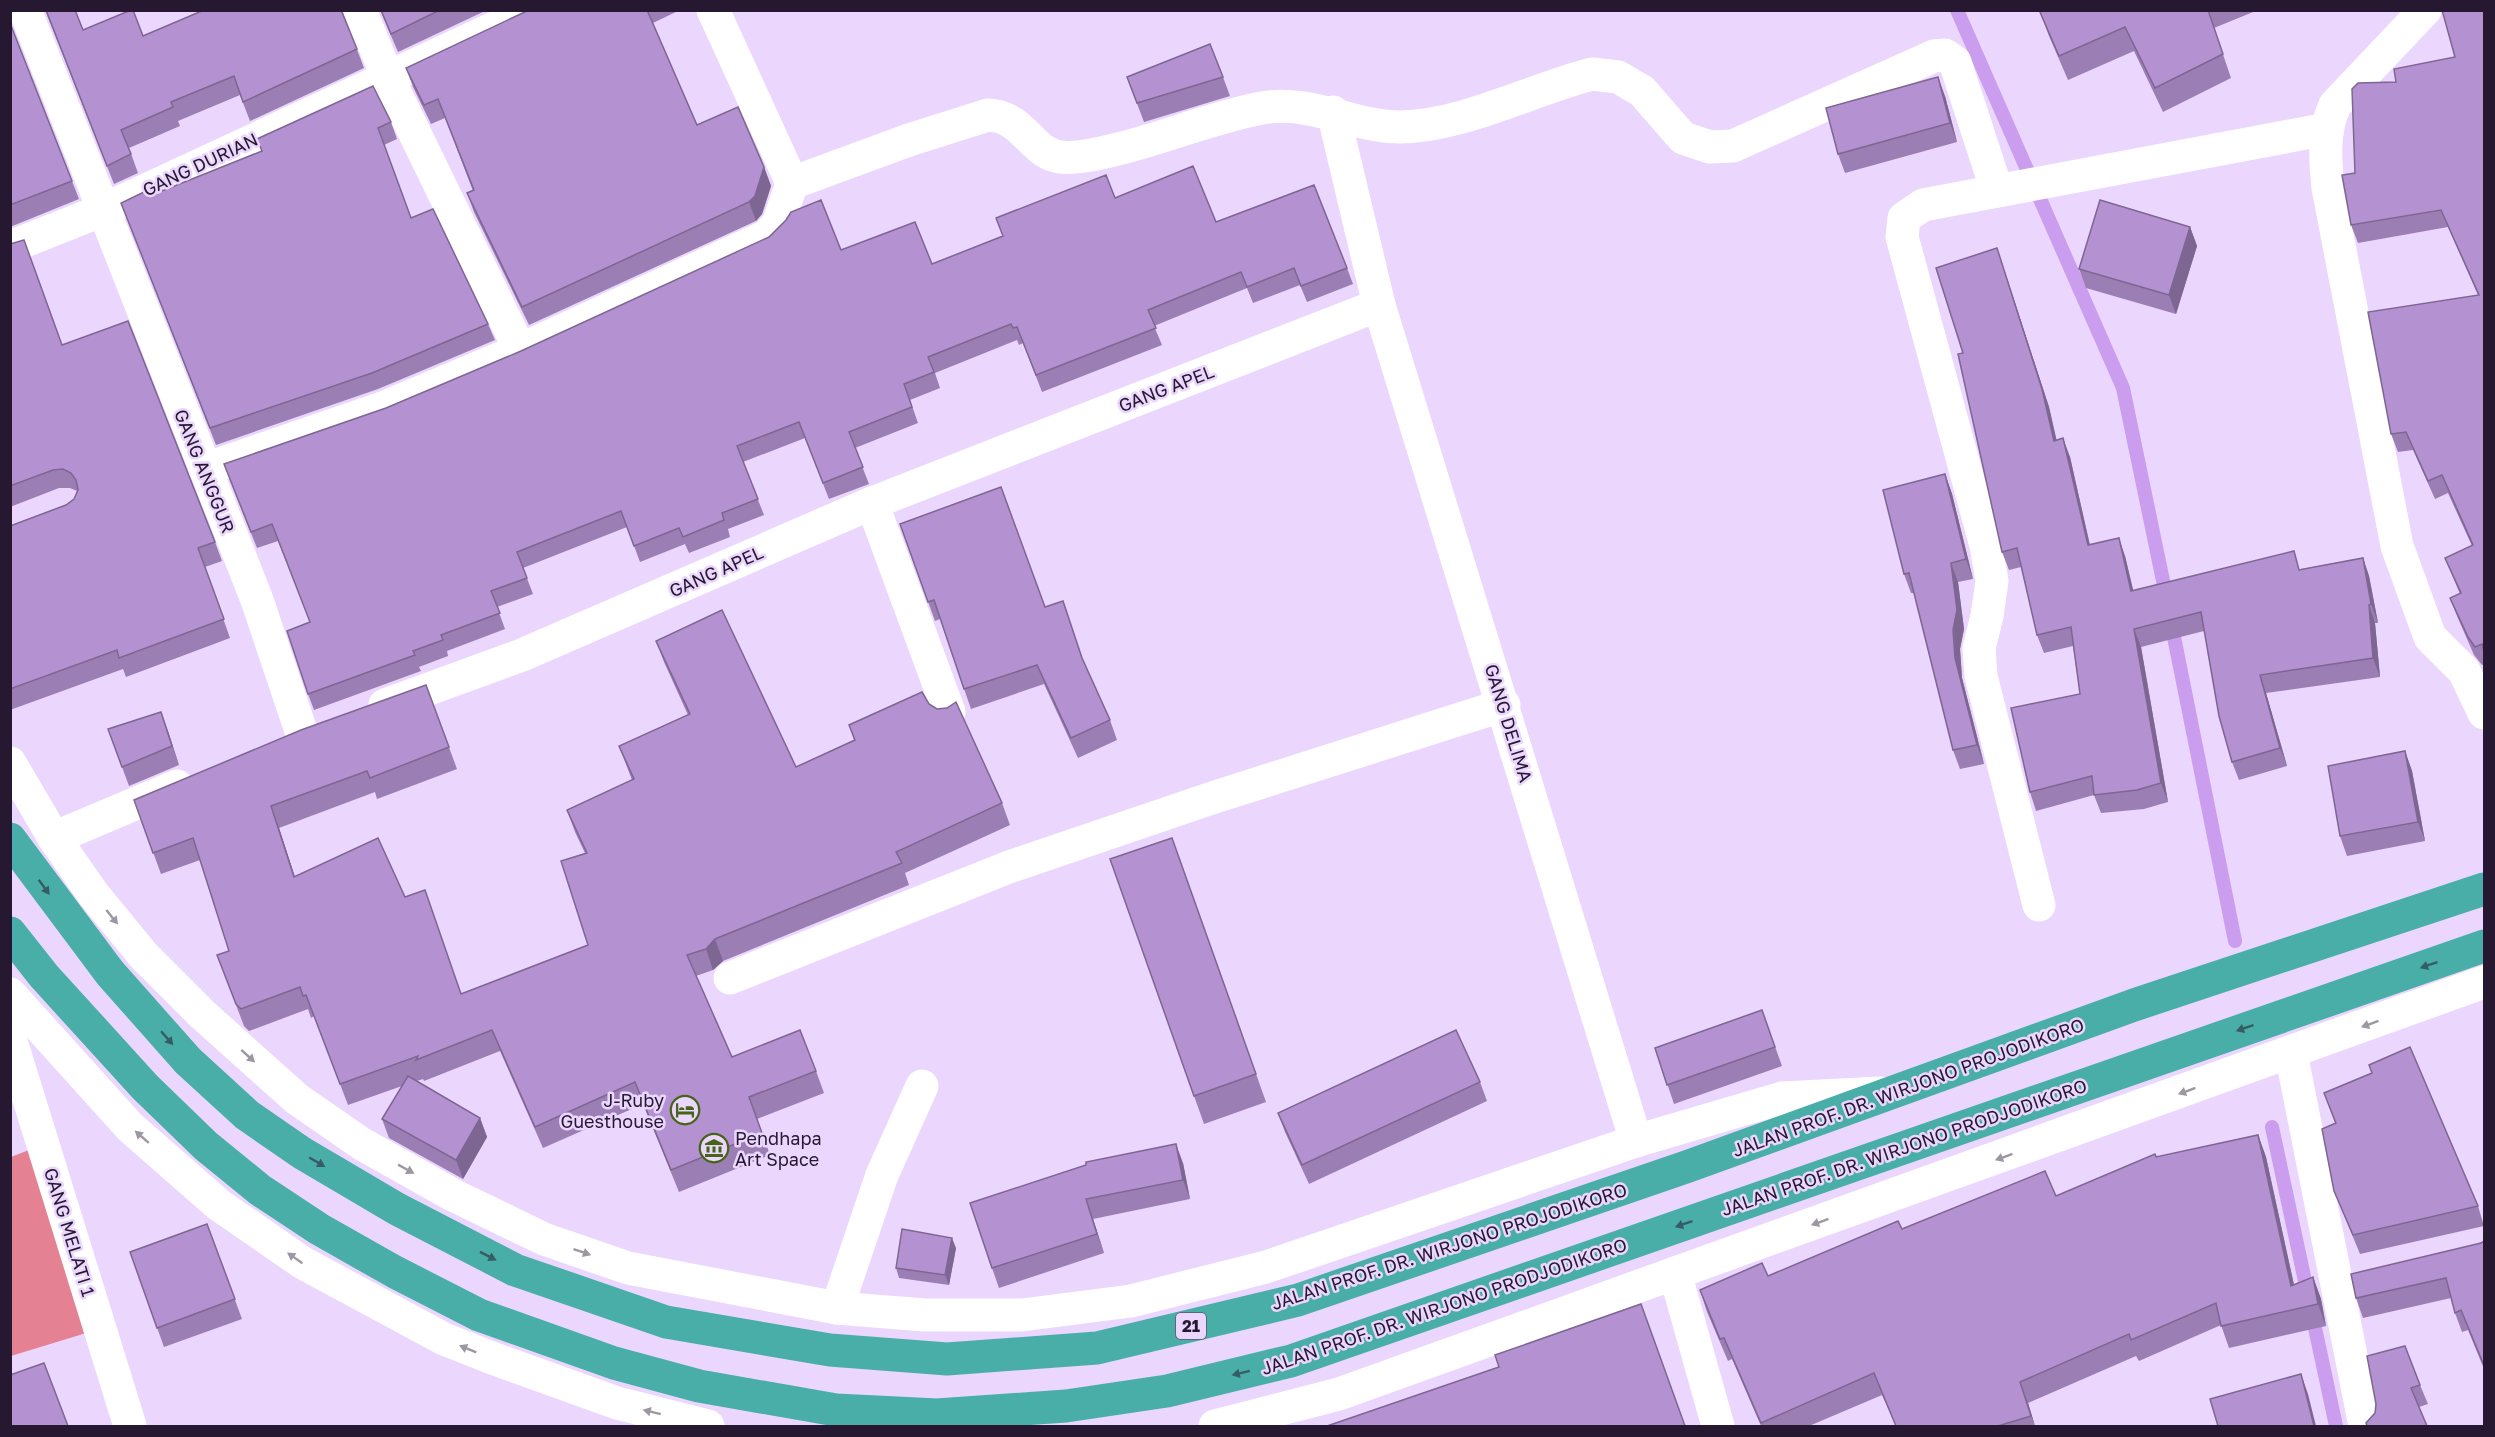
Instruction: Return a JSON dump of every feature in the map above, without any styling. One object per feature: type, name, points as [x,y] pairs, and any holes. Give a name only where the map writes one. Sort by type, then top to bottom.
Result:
[{"type":"highway","name":"JALAN PROF. DR. WIRJONO PROJODIKORO","points":[[10,839],[110,973],[188,1061],[247,1115],[302,1153],[397,1209],[515,1270],[666,1322],[830,1350],[948,1359],[1097,1348],[1298,1300],[1664,1175],[2134,1005],[2484,890]]},
{"type":"highway","name":"JALAN PROF. DR. WIRJONO PRODJODIKORO","points":[[10,933],[100,1040],[206,1146],[260,1190],[319,1229],[395,1272],[479,1315],[614,1363],[699,1386],[836,1410],[937,1415],[1066,1406],[1145,1395],[1291,1361],[2484,946]]},
{"type":"street","name":"GANG ANGGUR","points":[[25,10],[256,600],[302,734]]},
{"type":"street","points":[[360,10],[387,76],[520,350]]},
{"type":"street","name":"GANG DURIAN","points":[[10,247],[102,210],[533,10]]},
{"type":"street","points":[[205,470],[385,407],[520,350],[766,236],[778,224],[792,183],[713,10]]},
{"type":"street","points":[[2425,10],[2335,105],[2327,129],[2328,188],[2397,546],[2430,637],[2464,671],[2484,713]]},
{"type":"street","points":[[792,183],[909,140],[988,115],[997,115],[1014,122],[1044,150],[1057,157],[1074,157],[1147,142],[1210,121],[1265,108],[1296,107],[1355,120],[1430,126],[1592,74],[1618,77],[1642,91],[1683,138],[1710,147],[1733,146],[1934,56],[1945,55],[1955,62],[1999,190]]},
{"type":"street","name":"GANG DELIMA","points":[[1355,120],[1379,305],[1504,705],[1636,1141]]},
{"type":"street","points":[[2039,905],[1981,676],[1979,648],[1992,581],[1986,546],[1902,237],[1904,218],[1923,205],[2327,129]]},
{"type":"street","name":"GANG APEL","points":[[270,748],[302,734],[522,655],[872,503],[1379,305]]},
{"type":"street","points":[[872,503],[949,712]]},
{"type":"street","points":[[730,978],[1009,867],[1215,797],[1504,705]]},
{"type":"street","points":[[10,763],[54,838],[94,895],[144,956],[202,1014],[297,1099],[362,1144],[453,1195],[544,1239],[628,1268],[837,1308],[924,1315],[1022,1315],[1131,1301],[1266,1267],[1636,1141],[1782,1098],[1892,1093]]},
{"type":"street","points":[[54,838],[205,775]]},
{"type":"street","points":[[1215,1426],[1339,1394],[2484,982]]},
{"type":"street","points":[[14,1011],[130,1127],[219,1204],[303,1263],[444,1339],[492,1359],[617,1403],[708,1426]]},
{"type":"street","name":"GANG MELATI 1","points":[[10,1038],[130,1426]]},
{"type":"street","points":[[2291,1053],[2366,1426]]},
{"type":"street","points":[[837,1308],[882,1175],[922,1086]]},
{"type":"street","points":[[2337,1279],[2370,1271]]},
{"type":"street","points":[[1675,1273],[1718,1426]]},
{"type":"shaded area","points":[[42,1145],[96,1330],[11,1356],[11,1157]]},
{"type":"building","points":[[46,10],[75,10],[83,30],[133,10],[143,36],[204,10],[341,10],[357,49],[243,102],[234,76],[171,102],[173,107],[121,130],[131,154],[107,166]]},
{"type":"building","points":[[381,10],[440,10],[391,34]]},
{"type":"building","points":[[529,10],[647,10],[697,125],[738,107],[764,167],[755,196],[749,202],[522,307],[467,193],[474,190],[438,99],[424,105],[406,68]]},
{"type":"building","points":[[2044,10],[2208,10],[2223,54],[2155,88],[2125,27],[2059,56],[2040,12]]},
{"type":"building","points":[[2442,10],[2484,10],[2484,651],[2482,644],[2475,647],[2468,637],[2450,598],[2461,593],[2445,558],[2473,545],[2442,475],[2428,481],[2406,432],[2391,434],[2368,312],[2479,295],[2441,210],[2351,225],[2342,175],[2355,173],[2352,89],[2358,83],[2396,82],[2394,69],[2455,57]]},
{"type":"building","points":[[10,23],[72,181],[10,205]]},
{"type":"building","points":[[1210,44],[1223,77],[1137,103],[1127,77]]},
{"type":"building","points":[[1938,77],[1950,123],[1838,154],[1826,108]]},
{"type":"building","points":[[373,86],[391,122],[378,128],[411,218],[433,209],[488,324],[372,373],[210,428],[121,203],[146,191],[161,187],[162,191],[262,151],[257,139]]},
{"type":"building","points":[[1193,166],[1216,222],[1314,185],[1347,268],[1301,286],[1294,268],[1247,287],[1241,272],[1148,310],[1156,328],[1036,375],[1017,327],[1013,328],[1011,324],[928,357],[934,372],[904,384],[912,407],[849,432],[863,467],[823,483],[799,422],[737,446],[758,499],[722,513],[724,520],[683,537],[679,528],[634,546],[621,511],[517,552],[527,578],[491,591],[500,613],[441,635],[443,640],[413,651],[415,655],[308,694],[287,631],[310,622],[272,524],[251,532],[224,464],[386,408],[521,351],[769,237],[791,212],[821,200],[841,250],[915,222],[932,264],[1003,236],[996,218],[1106,175],[1115,198]]},
{"type":"building","points":[[2100,200],[2190,227],[2169,295],[2079,269]]},
{"type":"building","points":[[24,240],[62,345],[128,321],[215,542],[198,548],[224,619],[119,658],[117,650],[10,689],[10,526],[66,505],[74,499],[78,490],[76,480],[71,473],[63,469],[53,470],[10,486],[10,244]]},
{"type":"building","points":[[1997,248],[2042,389],[2054,441],[2063,438],[2088,545],[2119,538],[2131,591],[2294,551],[2299,570],[2363,558],[2371,604],[2369,605],[2373,658],[2260,675],[2280,748],[2232,762],[2219,716],[2201,612],[2134,629],[2161,783],[2137,790],[2094,795],[2092,776],[2030,792],[2011,708],[2080,694],[2071,627],[2037,635],[2017,548],[2002,552],[1958,354],[1963,353],[1936,268]]},
{"type":"building","points":[[1945,474],[1966,559],[1951,563],[1957,610],[1953,630],[1955,658],[1977,745],[1953,750],[1909,573],[1904,574],[1883,490]]},
{"type":"building","points":[[1001,487],[1045,607],[1063,601],[1082,658],[1110,720],[1071,738],[1037,665],[964,689],[934,600],[928,602],[900,524]]},
{"type":"building","points":[[722,610],[796,767],[855,740],[849,725],[922,692],[929,704],[937,709],[947,708],[956,702],[1002,803],[896,852],[902,863],[715,939],[706,949],[687,955],[732,1057],[800,1030],[816,1071],[749,1097],[762,1133],[671,1170],[635,1082],[535,1127],[492,1030],[416,1060],[418,1056],[340,1084],[306,995],[303,996],[300,987],[241,1009],[236,1004],[217,955],[229,951],[193,838],[153,853],[134,800],[301,730],[426,685],[449,747],[370,778],[367,771],[271,806],[294,877],[378,838],[405,897],[425,890],[461,994],[588,945],[561,861],[587,853],[567,810],[634,779],[619,746],[690,714],[656,641]]},
{"type":"building","points":[[161,712],[172,746],[122,767],[108,729]]},
{"type":"building","points":[[2405,751],[2418,822],[2340,836],[2328,766]]},
{"type":"building","points":[[1172,838],[1256,1074],[1194,1096],[1110,859]]},
{"type":"building","points":[[1762,1010],[1775,1047],[1667,1085],[1655,1048]]},
{"type":"building","points":[[1456,1030],[1480,1082],[1302,1165],[1278,1113]]},
{"type":"building","points":[[2410,1047],[2478,1206],[2353,1235],[2334,1191],[2322,1129],[2336,1123],[2324,1093],[2372,1073],[2369,1065]]},
{"type":"building","points":[[408,1076],[480,1118],[456,1160],[382,1119]]},
{"type":"building","points":[[2258,1135],[2291,1286],[2313,1277],[2318,1304],[2221,1326],[2216,1303],[2131,1340],[2129,1334],[2020,1382],[2031,1416],[1998,1426],[1896,1426],[1874,1373],[1761,1423],[1724,1338],[1720,1339],[1700,1290],[1762,1263],[1768,1276],[1898,1221],[1902,1229],[2045,1171],[2056,1196],[2155,1154],[2156,1157]]},
{"type":"building","points":[[1176,1144],[1183,1180],[1086,1199],[1097,1234],[992,1268],[970,1203],[1086,1165],[1086,1162]]},
{"type":"building","points":[[207,1224],[235,1299],[157,1328],[130,1252]]},
{"type":"building","points":[[902,1229],[952,1238],[945,1275],[896,1268]]},
{"type":"building","points":[[2484,1241],[2483,1363],[2461,1310],[2455,1313],[2446,1278],[2356,1298],[2351,1274]]},
{"type":"building","points":[[1641,1304],[1685,1426],[1327,1426],[1499,1367],[1495,1355]]},
{"type":"building","points":[[2405,1346],[2420,1385],[2411,1388],[2427,1426],[2367,1426],[2366,1423],[2375,1413],[2376,1404],[2367,1356]]},
{"type":"building","points":[[44,1363],[68,1426],[10,1426],[10,1375]]},
{"type":"building","points":[[2301,1374],[2314,1426],[2218,1426],[2210,1399]]},
{"type":"waterway","points":[[1957,10],[2123,388],[2167,600]]},
{"type":"waterway","points":[[2171,622],[2235,941]]},
{"type":"waterway","points":[[2272,1127],[2336,1426]]},
{"type":"place","name":"J-Ruby Guesthouse","points":[[685,1110]]},
{"type":"place","name":"Pendhapa Art Space","points":[[714,1148]]}]
